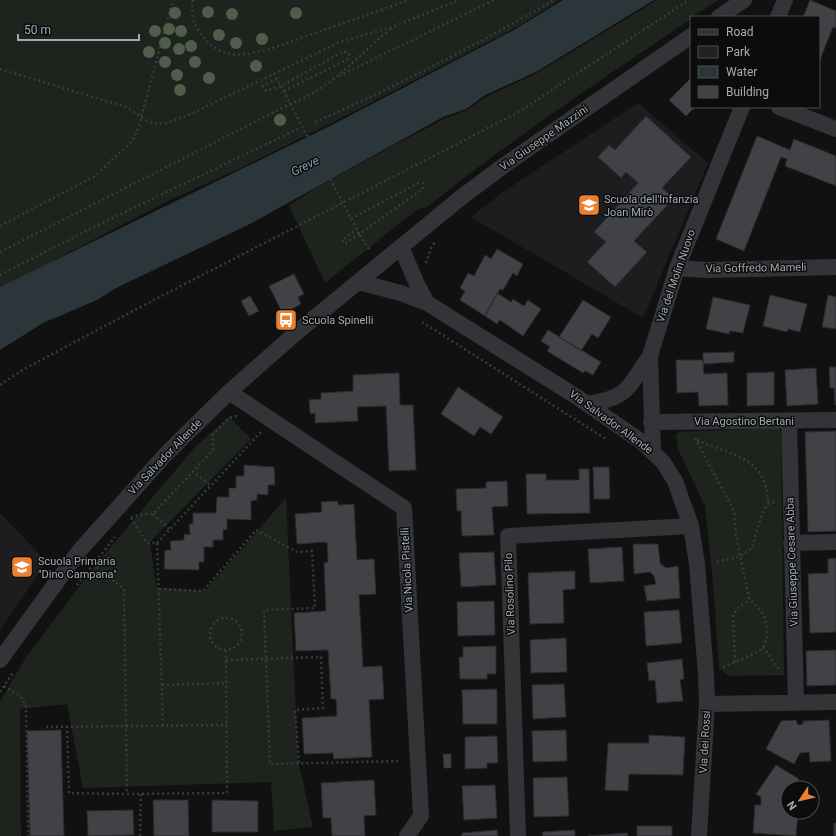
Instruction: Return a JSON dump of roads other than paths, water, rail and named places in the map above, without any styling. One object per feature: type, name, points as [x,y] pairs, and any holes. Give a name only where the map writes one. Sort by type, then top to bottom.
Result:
[{"type":"street","points":[[721,16],[744,0]]},
{"type":"street","points":[[778,16],[785,0]]},
{"type":"street","name":"Via Giuseppe Mazzini","points":[[401,247],[463,196],[506,164],[690,37]]},
{"type":"street","name":"Via del Molin Nuovo","points":[[653,451],[650,356],[677,268],[742,108]]},
{"type":"street","points":[[782,108],[836,129]]},
{"type":"street","name":"Via Salvador Allende","points":[[0,660],[80,550],[166,454],[230,392],[401,247],[417,284],[428,303]]},
{"type":"street","name":"Via Goffredo Mameli","points":[[677,268],[705,270],[836,267]]},
{"type":"street","name":"Via Salvador Allende","points":[[358,282],[401,293],[428,303],[588,404],[642,442],[663,462],[675,482],[690,526],[697,564],[707,704]]},
{"type":"street","name":"Via del Molin Nuovo","points":[[588,404],[609,401],[623,394],[650,356]]},
{"type":"street","name":"Via Nicola Pistelli","points":[[230,392],[404,508],[422,816],[407,836]]},
{"type":"street","name":"Via Agostino Bertani","points":[[651,422],[836,420]]},
{"type":"street","name":"Via Giuseppe Cesare Abba","points":[[789,421],[796,702]]},
{"type":"street","name":"Via Rosolino Pilo","points":[[518,836],[508,536],[690,526]]},
{"type":"street","points":[[791,543],[836,542]]},
{"type":"street","name":"Via dei Rossi","points":[[699,836],[707,704],[836,702]]},
{"type":"water","name":"Greve","points":[[563,0],[654,0],[536,72],[485,95],[466,109],[443,117],[250,224],[118,287],[95,301],[43,323],[0,350],[0,287],[330,126],[514,30]]},
{"type":"place","name":"Scuola dell'Infanzia Joan Mirò","points":[[589,205]]},
{"type":"place","name":"Scuola Spinelli","points":[[286,320]]},
{"type":"place","name":"Scuola Primaria \"Dino Campana\"","points":[[22,567]]}]
